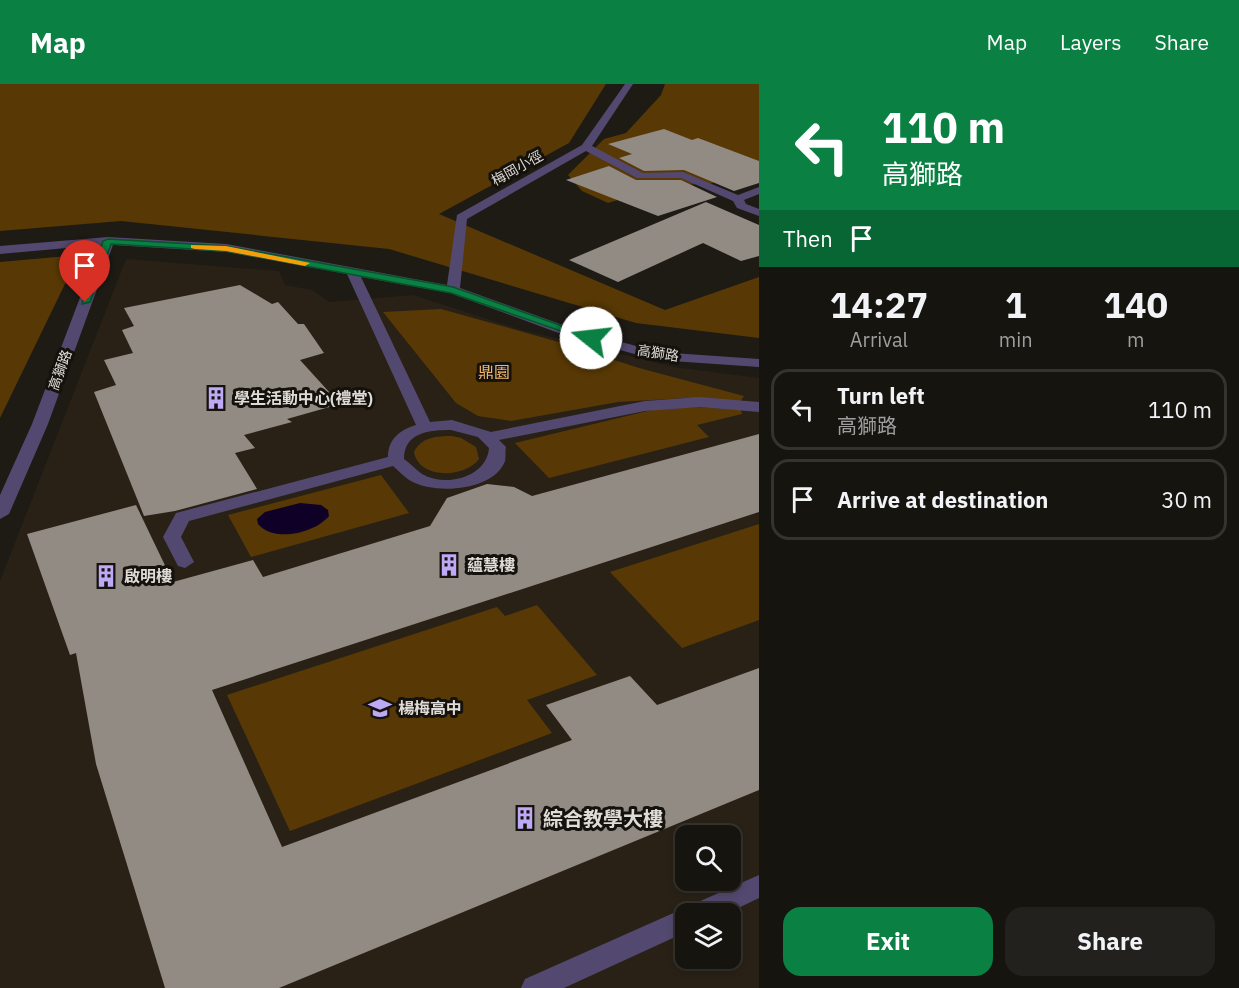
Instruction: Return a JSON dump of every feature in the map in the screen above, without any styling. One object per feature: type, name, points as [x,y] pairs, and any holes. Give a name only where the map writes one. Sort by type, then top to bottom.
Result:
[{"type":"street","name":"梅岡小徑","points":[[453,290],[461,217],[586,147],[629,84]]},
{"type":"street","points":[[586,147],[641,176],[683,175],[738,199],[741,206],[759,213]]},
{"type":"street","points":[[738,199],[759,190]]},
{"type":"street","points":[[0,250],[108,241]]},
{"type":"street","name":"高獅路","points":[[0,514],[40,423],[108,241],[226,248],[453,290],[569,332],[657,356],[759,363]]},
{"type":"street","points":[[352,272],[425,427]]},
{"type":"street","points":[[488,437],[645,405],[699,402],[759,407]]},
{"type":"street","points":[[425,427],[466,427],[488,437],[496,446],[499,455],[497,464],[478,479],[445,484],[414,477],[396,460],[397,444],[413,431],[425,427]]},
{"type":"street","points":[[185,562],[172,537],[182,517],[396,460]]},
{"type":"street","points":[[722,903],[759,886]]},
{"type":"street","points":[[535,988],[675,924]]},
{"type":"shaded area","name":"楊梅高中","points":[[126,259],[279,271],[285,285],[312,290],[329,302],[413,295],[522,330],[674,367],[759,378],[759,988],[0,988],[0,581]]},
{"type":"shaded area","points":[[300,503],[321,505],[328,510],[329,516],[314,527],[294,534],[274,533],[258,524],[257,519],[265,512]]},
{"type":"green space","points":[[0,84],[606,84],[569,143],[439,214],[665,310],[759,277],[759,338],[636,323],[389,249],[121,221],[0,231]]},
{"type":"green space","points":[[665,84],[759,84],[759,169],[709,184],[666,185],[608,203],[582,191],[568,175],[604,139],[626,133],[661,95]]},
{"type":"green space","points":[[79,255],[0,418],[0,262]]},
{"type":"green space","name":"鼎園","points":[[441,309],[555,341],[639,368],[744,396],[740,402],[686,398],[618,402],[511,421],[478,416],[456,403],[383,312]]},
{"type":"green space","points":[[697,407],[741,410],[742,414],[697,425],[709,437],[549,478],[515,443],[660,408]]},
{"type":"green space","points":[[452,436],[461,438],[476,447],[479,459],[464,470],[454,473],[433,472],[424,468],[414,452],[417,447],[425,440]]},
{"type":"green space","points":[[381,475],[409,513],[251,557],[228,515]]},
{"type":"green space","points":[[759,524],[759,620],[682,648],[610,572]]},
{"type":"green space","points":[[537,605],[597,675],[527,700],[552,733],[290,831],[227,695],[497,607],[505,616]]},
{"type":"building","points":[[664,129],[692,140],[698,138],[759,161],[759,183],[734,191],[684,170],[644,171],[619,158],[632,154],[608,144]]},
{"type":"building","points":[[609,166],[636,180],[681,180],[717,197],[658,216],[566,180]]},
{"type":"building","points":[[706,202],[759,225],[759,256],[741,261],[703,243],[618,282],[569,260]]},
{"type":"building","name":"學生活動中心(禮堂)","points":[[240,285],[272,304],[278,302],[298,324],[304,324],[324,353],[300,360],[340,404],[287,419],[292,422],[244,435],[255,448],[235,453],[257,489],[175,511],[144,516],[94,392],[116,385],[104,360],[133,353],[122,330],[134,326],[124,308]]},
{"type":"building","points":[[759,434],[759,512],[212,690],[282,847],[572,740],[546,705],[630,676],[657,705],[759,668],[759,790],[279,988],[165,988],[96,764],[76,653],[70,655],[27,534],[136,505],[173,582],[253,560],[263,577],[430,526],[447,498],[487,484],[514,487],[532,496]]},
{"type":"slow traffic","points":[[195,247],[226,248],[305,263]]},
{"type":"place","name":"學生活動中心(禮堂)","points":[[216,398]]},
{"type":"place","name":"蘊慧樓","points":[[449,565]]},
{"type":"place","name":"啟明樓","points":[[106,576]]},
{"type":"place","name":"楊梅高中","points":[[380,708]]},
{"type":"place","name":"綜合教學大樓","points":[[525,818]]},
{"type":"route","points":[[85,302],[108,241],[226,248],[453,290],[591,338]]}]
